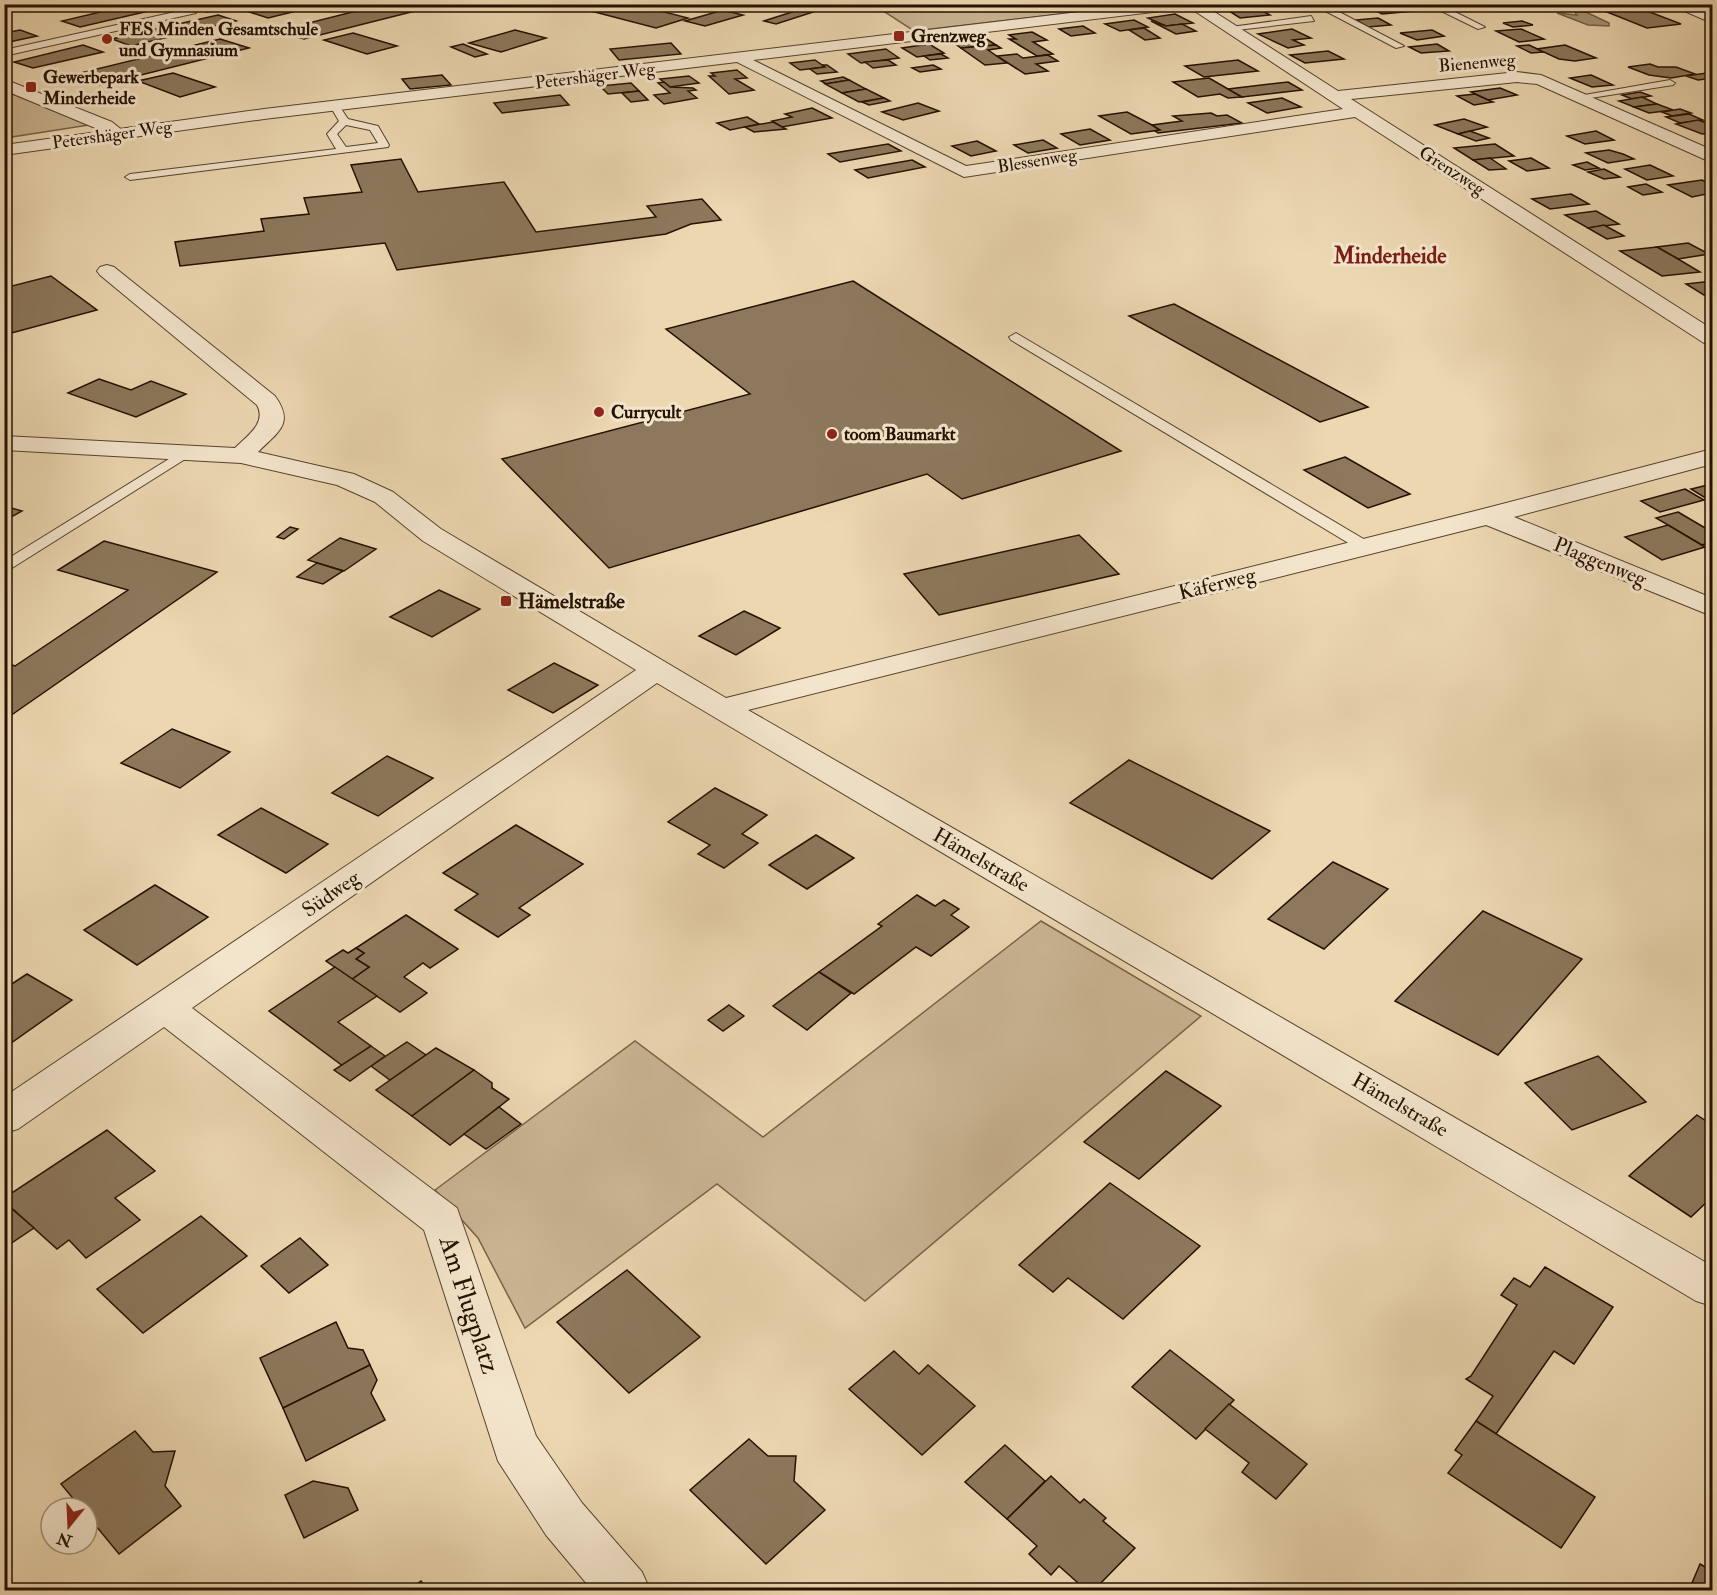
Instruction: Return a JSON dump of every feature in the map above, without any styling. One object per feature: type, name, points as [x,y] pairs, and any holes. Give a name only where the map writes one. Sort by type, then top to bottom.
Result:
[{"type":"street","name":"Petershäger Weg","points":[[4,150],[335,106],[1185,4]]},
{"type":"street","name":"Grenzweg","points":[[1191,4],[1713,338]]},
{"type":"street","points":[[1675,4],[1713,19]]},
{"type":"street","name":"Blessenweg","points":[[739,59],[964,172],[1360,111]]},
{"type":"street","name":"Bienenweg","points":[[1336,96],[1517,77],[1541,80],[1713,156]]},
{"type":"street","points":[[4,84],[106,126],[118,134]]},
{"type":"street","points":[[107,271],[267,401],[273,412],[272,424],[241,456]]},
{"type":"street","name":"Hämelstraße","points":[[4,443],[241,456],[345,479],[384,497],[432,535],[720,708],[1713,1288]]},
{"type":"street","name":"Käferweg","points":[[720,708],[1366,547],[1713,456]]},
{"type":"street","name":"Plaggenweg","points":[[1488,516],[1713,608]]},
{"type":"street","name":"Südweg","points":[[4,1118],[657,669]]},
{"type":"street","name":"Am Flugplatz","points":[[166,1008],[442,1220],[515,1446],[564,1519],[624,1590]]},
{"type":"lane","points":[[1316,4],[1399,46]]},
{"type":"lane","points":[[1431,4],[1482,27]]},
{"type":"lane","points":[[4,53],[193,11]]},
{"type":"lane","points":[[1228,28],[1311,19]]},
{"type":"lane","points":[[1578,97],[1670,83]]},
{"type":"lane","points":[[130,177],[384,145],[374,128],[344,121],[335,106]]},
{"type":"lane","points":[[343,150],[332,134],[344,121]]},
{"type":"lane","points":[[1016,337],[1366,547]]},
{"type":"lane","points":[[4,568],[185,453]]},
{"type":"shaded area","points":[[874,5],[1138,5],[914,31]]},
{"type":"shaded area","points":[[1574,11],[1586,12],[1609,23],[1609,26],[1588,25],[1557,13],[1577,15]]},
{"type":"shaded area","points":[[5,91],[89,125],[5,138]]},
{"type":"shaded area","points":[[1041,921],[1201,1016],[865,1301],[717,1184],[525,1328],[478,1238],[435,1190],[635,1041],[763,1137]]},
{"type":"building","points":[[43,4],[32,8],[5,5]]},
{"type":"building","points":[[134,4],[179,4],[80,27],[62,21]]},
{"type":"building","points":[[207,4],[225,4],[231,7],[207,12],[193,8]]},
{"type":"building","points":[[225,4],[295,4],[292,5],[305,9],[268,18]]},
{"type":"building","points":[[384,4],[443,4],[304,39],[277,31]]},
{"type":"building","points":[[564,4],[633,4],[688,18],[656,28]]},
{"type":"building","points":[[817,4],[838,4],[776,24],[764,21]]},
{"type":"building","points":[[1363,4],[1415,4],[1420,7],[1409,8],[1415,11],[1382,14]]},
{"type":"building","points":[[1451,4],[1488,4],[1494,7],[1465,10]]},
{"type":"building","points":[[1587,4],[1629,4],[1681,24],[1647,28]]},
{"type":"building","points":[[1256,7],[1270,15],[1240,18],[1226,9]]},
{"type":"building","points":[[723,10],[743,15],[705,26],[685,21]]},
{"type":"building","points":[[1175,14],[1193,23],[1166,26],[1148,18]]},
{"type":"building","points":[[218,15],[236,21],[131,46],[112,39]]},
{"type":"building","points":[[1378,18],[1391,25],[1368,27],[1356,20]]},
{"type":"building","points":[[1134,20],[1148,27],[1120,31],[1105,24]]},
{"type":"building","points":[[1151,21],[1166,26],[1182,24],[1196,31],[1176,34]]},
{"type":"building","points":[[1522,21],[1533,25],[1513,27],[1503,23]]},
{"type":"building","points":[[1083,26],[1095,33],[1071,36],[1059,29]]},
{"type":"building","points":[[1144,28],[1160,38],[1145,40],[1129,30]]},
{"type":"building","points":[[1292,29],[1311,38],[1293,40],[1304,45],[1288,48],[1258,34]]},
{"type":"building","points":[[1521,29],[1544,39],[1519,42],[1496,31]]},
{"type":"building","points":[[20,30],[37,36],[4,43],[4,33]]},
{"type":"building","points":[[515,30],[546,38],[501,52],[469,43]]},
{"type":"building","points":[[1432,30],[1444,36],[1417,40],[1400,33]]},
{"type":"building","points":[[1032,32],[1047,40],[1033,42],[1053,54],[1037,56],[1009,39],[1016,39],[1009,35]]},
{"type":"building","points":[[353,33],[397,46],[367,54],[324,40]]},
{"type":"building","points":[[985,38],[996,45],[961,48],[951,41]]},
{"type":"building","points":[[220,39],[249,48],[101,85],[72,75]]},
{"type":"building","points":[[671,43],[681,54],[619,60],[610,49]]},
{"type":"building","points":[[463,44],[487,54],[475,57],[451,47]]},
{"type":"building","points":[[929,44],[944,53],[917,57],[902,48]]},
{"type":"building","points":[[1437,44],[1449,51],[1421,53],[1409,47]]},
{"type":"building","points":[[83,45],[103,52],[33,68],[14,62]]},
{"type":"building","points":[[996,45],[1001,48],[988,50],[1007,63],[985,65],[961,48]]},
{"type":"building","points":[[1529,45],[1544,52],[1531,53],[1517,46]]},
{"type":"building","points":[[1565,45],[1596,58],[1575,61],[1559,59],[1537,49]]},
{"type":"building","points":[[886,49],[899,58],[861,63],[848,54]]},
{"type":"building","points":[[1328,51],[1344,59],[1305,63],[1290,55]]},
{"type":"building","points":[[941,54],[948,58],[930,60],[924,56]]},
{"type":"building","points":[[1017,54],[1023,58],[1048,55],[1058,61],[1036,64],[1048,71],[1025,74],[997,56]]},
{"type":"building","points":[[815,60],[825,67],[800,70],[790,63]]},
{"type":"building","points":[[888,60],[896,65],[873,68],[865,62]]},
{"type":"building","points":[[1238,60],[1258,71],[1204,77],[1185,66]]},
{"type":"building","points":[[1650,64],[1658,67],[1676,67],[1695,74],[1671,78],[1649,75],[1628,67]]},
{"type":"building","points":[[823,65],[837,72],[817,74],[810,69],[825,67]]},
{"type":"building","points":[[933,65],[941,69],[920,72],[912,68]]},
{"type":"building","points":[[737,70],[747,78],[735,79],[754,90],[729,94],[709,76],[715,76],[711,73]]},
{"type":"building","points":[[173,73],[215,87],[180,97],[138,81]]},
{"type":"building","points":[[1707,73],[1712,75],[1712,78],[1698,80],[1686,76]]},
{"type":"building","points":[[442,75],[451,85],[410,89],[402,79]]},
{"type":"building","points":[[1591,75],[1613,85],[1592,87],[1570,78]]},
{"type":"building","points":[[689,76],[699,83],[670,87],[660,79]]},
{"type":"building","points":[[843,77],[849,80],[827,84],[821,81]]},
{"type":"building","points":[[1209,78],[1242,97],[1228,98],[1220,94],[1198,97],[1173,82]]},
{"type":"building","points":[[849,80],[866,89],[842,93],[825,84]]},
{"type":"building","points":[[664,82],[670,87],[693,88],[696,90],[688,91],[697,98],[664,104],[654,95],[670,93],[658,83]]},
{"type":"building","points":[[1288,82],[1302,90],[1242,97],[1228,89]]},
{"type":"building","points":[[631,83],[639,91],[608,94],[600,86]]},
{"type":"building","points":[[1500,88],[1517,95],[1488,100],[1471,92]]},
{"type":"building","points":[[866,89],[884,98],[859,102],[842,93]]},
{"type":"building","points":[[639,91],[648,100],[631,102],[622,93]]},
{"type":"building","points":[[1640,92],[1651,96],[1632,99],[1622,95]]},
{"type":"building","points":[[1475,94],[1493,102],[1474,105],[1457,96]]},
{"type":"building","points":[[560,95],[569,105],[502,113],[494,103]]},
{"type":"building","points":[[1642,97],[1657,104],[1634,107],[1619,101]]},
{"type":"building","points":[[884,98],[890,101],[869,105],[862,102]]},
{"type":"building","points":[[1282,98],[1301,107],[1267,113],[1248,103]]},
{"type":"building","points":[[918,103],[939,111],[903,120],[882,112]]},
{"type":"building","points":[[1657,104],[1673,110],[1649,113],[1634,107]]},
{"type":"building","points":[[812,108],[832,118],[782,127],[772,121],[792,117],[785,114]]},
{"type":"building","points":[[1680,109],[1691,113],[1672,116],[1662,112]]},
{"type":"building","points":[[1127,112],[1160,130],[1131,134],[1099,116]]},
{"type":"building","points":[[1211,113],[1217,116],[1227,115],[1242,123],[1158,133],[1155,131],[1160,130],[1152,125],[1182,121],[1173,116]]},
{"type":"building","points":[[1689,114],[1703,120],[1680,123],[1666,117]]},
{"type":"building","points":[[747,117],[759,124],[730,130],[717,123]]},
{"type":"building","points":[[1464,119],[1487,127],[1458,134],[1435,125]]},
{"type":"building","points":[[1698,120],[1712,125],[1712,133],[1702,134],[1676,124]]},
{"type":"building","points":[[773,122],[786,129],[754,132],[745,127]]},
{"type":"building","points":[[1090,129],[1110,140],[1080,145],[1061,134]]},
{"type":"building","points":[[1470,131],[1489,138],[1476,141],[1458,134]]},
{"type":"building","points":[[1596,131],[1614,140],[1585,144],[1567,136]]},
{"type":"building","points":[[1043,140],[1057,148],[1028,153],[1014,145]]},
{"type":"building","points":[[977,141],[996,151],[971,156],[952,146]]},
{"type":"building","points":[[888,144],[901,151],[840,162],[828,154]]},
{"type":"building","points":[[1495,144],[1514,156],[1473,160],[1454,148]]},
{"type":"building","points":[[1609,150],[1634,159],[1608,163],[1586,153]]},
{"type":"building","points":[[1490,158],[1506,169],[1489,170],[1473,160]]},
{"type":"building","points":[[1531,158],[1549,168],[1527,171],[1509,161]]},
{"type":"building","points":[[401,159],[418,192],[504,182],[536,232],[656,217],[647,206],[702,199],[721,220],[691,224],[666,234],[397,270],[385,243],[180,266],[175,242],[264,231],[261,219],[309,214],[304,198],[362,192],[351,165]]},
{"type":"building","points":[[912,160],[925,167],[868,178],[855,170]]},
{"type":"building","points":[[1587,162],[1599,168],[1585,170],[1573,165]]},
{"type":"building","points":[[1650,165],[1673,176],[1647,180],[1625,169]]},
{"type":"building","points":[[1604,169],[1620,177],[1604,179],[1588,172]]},
{"type":"building","points":[[1702,180],[1712,185],[1712,193],[1692,197],[1668,185]]},
{"type":"building","points":[[1646,184],[1662,192],[1643,195],[1628,187]]},
{"type":"building","points":[[1571,194],[1589,204],[1550,209],[1532,199]]},
{"type":"building","points":[[1596,211],[1619,224],[1588,228],[1565,215]]},
{"type":"building","points":[[1604,225],[1624,236],[1607,239],[1588,228]]},
{"type":"building","points":[[1688,243],[1709,254],[1678,259],[1657,247]]},
{"type":"building","points":[[1657,247],[1700,272],[1662,276],[1620,251]]},
{"type":"building","points":[[51,276],[97,310],[4,335],[4,288]]},
{"type":"building","points":[[853,281],[1121,451],[962,499],[927,474],[609,568],[502,459],[750,394],[666,329]]},
{"type":"building","points":[[1712,281],[1712,300],[1686,284]]},
{"type":"building","points":[[1174,304],[1368,407],[1320,422],[1129,316]]},
{"type":"building","points":[[99,379],[131,390],[151,381],[186,394],[136,417],[68,393]]},
{"type":"building","points":[[1345,457],[1410,494],[1368,508],[1304,470]]},
{"type":"building","points":[[1712,484],[1712,502],[1691,489]]},
{"type":"building","points":[[1685,489],[1704,500],[1660,512],[1641,501]]},
{"type":"building","points":[[4,506],[22,511],[4,521]]},
{"type":"building","points":[[1678,512],[1712,532],[1712,542],[1702,545],[1656,518]]},
{"type":"building","points":[[1668,525],[1705,547],[1662,560],[1625,537]]},
{"type":"building","points":[[290,527],[298,529],[284,539],[277,537]]},
{"type":"building","points":[[1079,535],[1119,574],[939,615],[904,574]]},
{"type":"building","points":[[340,538],[376,549],[344,571],[308,560]]},
{"type":"building","points":[[104,541],[217,572],[10,716],[4,714],[4,662],[15,666],[128,590],[58,570]]},
{"type":"building","points":[[317,563],[343,571],[323,584],[297,577]]},
{"type":"building","points":[[439,590],[480,609],[432,637],[390,617]]},
{"type":"building","points":[[744,611],[780,628],[736,655],[699,636]]},
{"type":"building","points":[[554,663],[598,685],[553,713],[508,690]]},
{"type":"building","points":[[172,729],[230,752],[180,788],[121,763]]},
{"type":"building","points":[[387,756],[433,778],[378,816],[332,793]]},
{"type":"building","points":[[1129,760],[1270,831],[1212,879],[1070,803]]},
{"type":"building","points":[[715,788],[767,815],[742,834],[758,843],[724,868],[698,854],[710,845],[668,822]]},
{"type":"building","points":[[261,808],[328,844],[286,873],[218,835]]},
{"type":"building","points":[[516,825],[583,864],[519,908],[530,915],[498,937],[455,910],[478,894],[443,873]]},
{"type":"building","points":[[816,835],[854,858],[807,889],[769,865]]},
{"type":"building","points":[[1333,862],[1388,889],[1324,949],[1268,919]]},
{"type":"building","points":[[155,885],[208,917],[137,965],[84,930]]},
{"type":"building","points":[[917,895],[935,906],[944,900],[959,909],[951,915],[969,927],[931,956],[916,947],[854,994],[819,972],[882,926],[878,924]]},
{"type":"building","points":[[1483,911],[1582,959],[1498,1055],[1395,1001]]},
{"type":"building","points":[[406,915],[458,949],[430,968],[423,963],[404,977],[427,993],[400,1012],[352,979],[369,967],[356,959],[364,953],[356,948]]},
{"type":"building","points":[[356,948],[364,953],[356,959],[369,967],[352,979],[326,961],[343,950],[348,953]]},
{"type":"building","points":[[335,967],[377,996],[338,1022],[371,1046],[343,1066],[269,1011]]},
{"type":"building","points":[[819,972],[851,993],[807,1030],[773,1006]]},
{"type":"building","points":[[27,974],[72,1000],[4,1048],[4,989]]},
{"type":"building","points":[[729,1005],[744,1016],[723,1031],[708,1020]]},
{"type":"building","points":[[407,1042],[426,1055],[390,1080],[371,1066]]},
{"type":"building","points":[[371,1046],[385,1056],[350,1081],[334,1070]]},
{"type":"building","points":[[436,1048],[474,1070],[412,1116],[376,1090]]},
{"type":"building","points":[[1598,1056],[1646,1102],[1572,1130],[1525,1083]]},
{"type":"building","points":[[474,1070],[492,1083],[492,1088],[509,1099],[450,1145],[412,1116]]},
{"type":"building","points":[[1166,1071],[1221,1106],[1139,1179],[1084,1142]]},
{"type":"building","points":[[499,1107],[521,1124],[486,1149],[464,1134]]},
{"type":"building","points":[[1697,1115],[1712,1125],[1712,1197],[1691,1217],[1629,1176]]},
{"type":"building","points":[[107,1130],[155,1171],[115,1198],[140,1220],[86,1258],[69,1240],[57,1249],[5,1202],[4,1198]]},
{"type":"building","points":[[1110,1183],[1200,1246],[1123,1319],[1068,1278],[1053,1292],[1019,1265]]},
{"type":"building","points":[[4,1202],[34,1228],[4,1248]]},
{"type":"building","points":[[201,1216],[247,1256],[143,1333],[97,1289]]},
{"type":"building","points":[[300,1238],[328,1265],[289,1293],[261,1266]]},
{"type":"building","points":[[1545,1267],[1613,1307],[1574,1364],[1554,1351],[1496,1434],[1476,1421],[1493,1396],[1466,1379],[1471,1376],[1517,1305],[1501,1295],[1514,1278],[1530,1287]]},
{"type":"building","points":[[627,1270],[700,1337],[629,1393],[557,1322]]},
{"type":"building","points":[[336,1322],[348,1348],[363,1350],[370,1365],[283,1408],[260,1358]]},
{"type":"building","points":[[1170,1350],[1234,1400],[1196,1439],[1132,1387]]},
{"type":"building","points":[[894,1351],[919,1374],[928,1365],[975,1406],[922,1455],[849,1389]]},
{"type":"building","points":[[370,1365],[377,1380],[371,1393],[385,1420],[306,1461],[283,1408]]},
{"type":"building","points":[[1229,1404],[1307,1464],[1276,1499],[1242,1472],[1249,1463],[1205,1429]]},
{"type":"building","points":[[1476,1421],[1595,1497],[1561,1548],[1448,1473],[1462,1455],[1455,1450]]},
{"type":"building","points":[[135,1431],[153,1452],[175,1451],[165,1486],[181,1506],[119,1554],[99,1530],[99,1496],[71,1496],[61,1484]]},
{"type":"building","points":[[749,1439],[768,1456],[796,1456],[794,1481],[825,1510],[766,1564],[690,1490]]},
{"type":"building","points":[[1005,1445],[1045,1481],[1007,1519],[965,1482]]},
{"type":"building","points":[[1051,1476],[1080,1503],[1084,1499],[1106,1518],[1103,1521],[1135,1548],[1094,1590],[1086,1590],[1059,1566],[1051,1575],[1029,1554],[1037,1546],[1007,1519]]},
{"type":"building","points":[[313,1481],[348,1488],[358,1510],[304,1538],[285,1495]]},
{"type":"building","points":[[1700,1564],[1712,1571],[1712,1590],[1689,1590]]},
{"type":"building","points":[[421,1581],[428,1590],[409,1590]]},
{"type":"place","name":"Grenzweg","points":[[899,36]]},
{"type":"place","name":"FES Minden Gesamtschule und Gymnasium","points":[[107,39]]},
{"type":"place","name":"Gewerbepark Minderheide","points":[[31,87]]},
{"type":"place","name":"Currycult","points":[[599,412]]},
{"type":"place","name":"toom Baumarkt","points":[[832,434]]},
{"type":"place","name":"Hämelstraße","points":[[506,601]]},
{"type":"district","name":"Minderheide","points":[[1390,256]]}]
